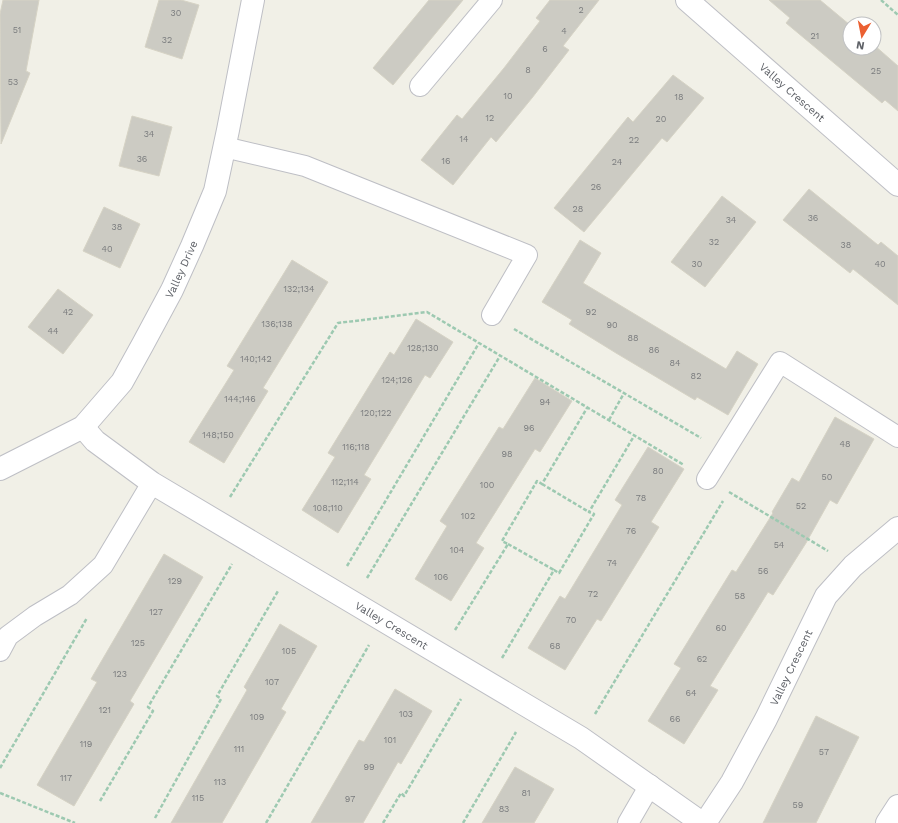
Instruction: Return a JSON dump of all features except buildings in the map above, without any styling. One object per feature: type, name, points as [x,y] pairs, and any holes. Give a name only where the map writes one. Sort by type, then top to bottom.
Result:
[{"type":"street","name":"Valley Drive","points":[[0,469],[82,427],[122,382],[172,290],[192,246],[214,191],[253,0]]},
{"type":"street","name":"Valley Crescent","points":[[687,0],[898,185]]},
{"type":"street","name":"Valley Crescent","points":[[82,427],[95,441],[152,484],[581,738],[703,823],[732,782],[766,719],[826,596],[853,566],[898,528]]},
{"type":"street","points":[[887,823],[898,806]]},
{"type":"lane","points":[[420,86],[492,0]]},
{"type":"lane","points":[[224,147],[305,166],[527,255],[492,316]]},
{"type":"lane","points":[[707,479],[780,362],[898,437]]},
{"type":"lane","points":[[0,650],[8,636],[35,616],[70,595],[103,565],[152,484]]},
{"type":"lane","points":[[628,823],[650,785]]},
{"type":"path","points":[[881,0],[898,15]]},
{"type":"path","points":[[215,521],[338,323],[427,312],[853,566]]},
{"type":"path","points":[[492,316],[724,452]]},
{"type":"path","points":[[333,590],[479,343]]},
{"type":"path","points":[[353,603],[500,356]]},
{"type":"path","points":[[608,420],[624,393]]},
{"type":"path","points":[[542,484],[587,408]]},
{"type":"path","points":[[589,512],[634,436]]},
{"type":"path","points":[[537,481],[542,484],[594,514],[558,573],[502,541],[537,481]]},
{"type":"path","points":[[581,738],[725,499]]},
{"type":"path","points":[[100,801],[153,711],[148,707],[247,540]]},
{"type":"path","points":[[441,654],[508,544]]},
{"type":"path","points":[[155,818],[222,699],[217,696],[292,566]]},
{"type":"path","points":[[383,823],[401,793],[404,796],[554,570]]},
{"type":"path","points":[[0,768],[90,611]]},
{"type":"path","points":[[266,823],[383,620]]},
{"type":"path","points":[[463,823],[530,707]]},
{"type":"path","points":[[0,793],[75,823]]}]
